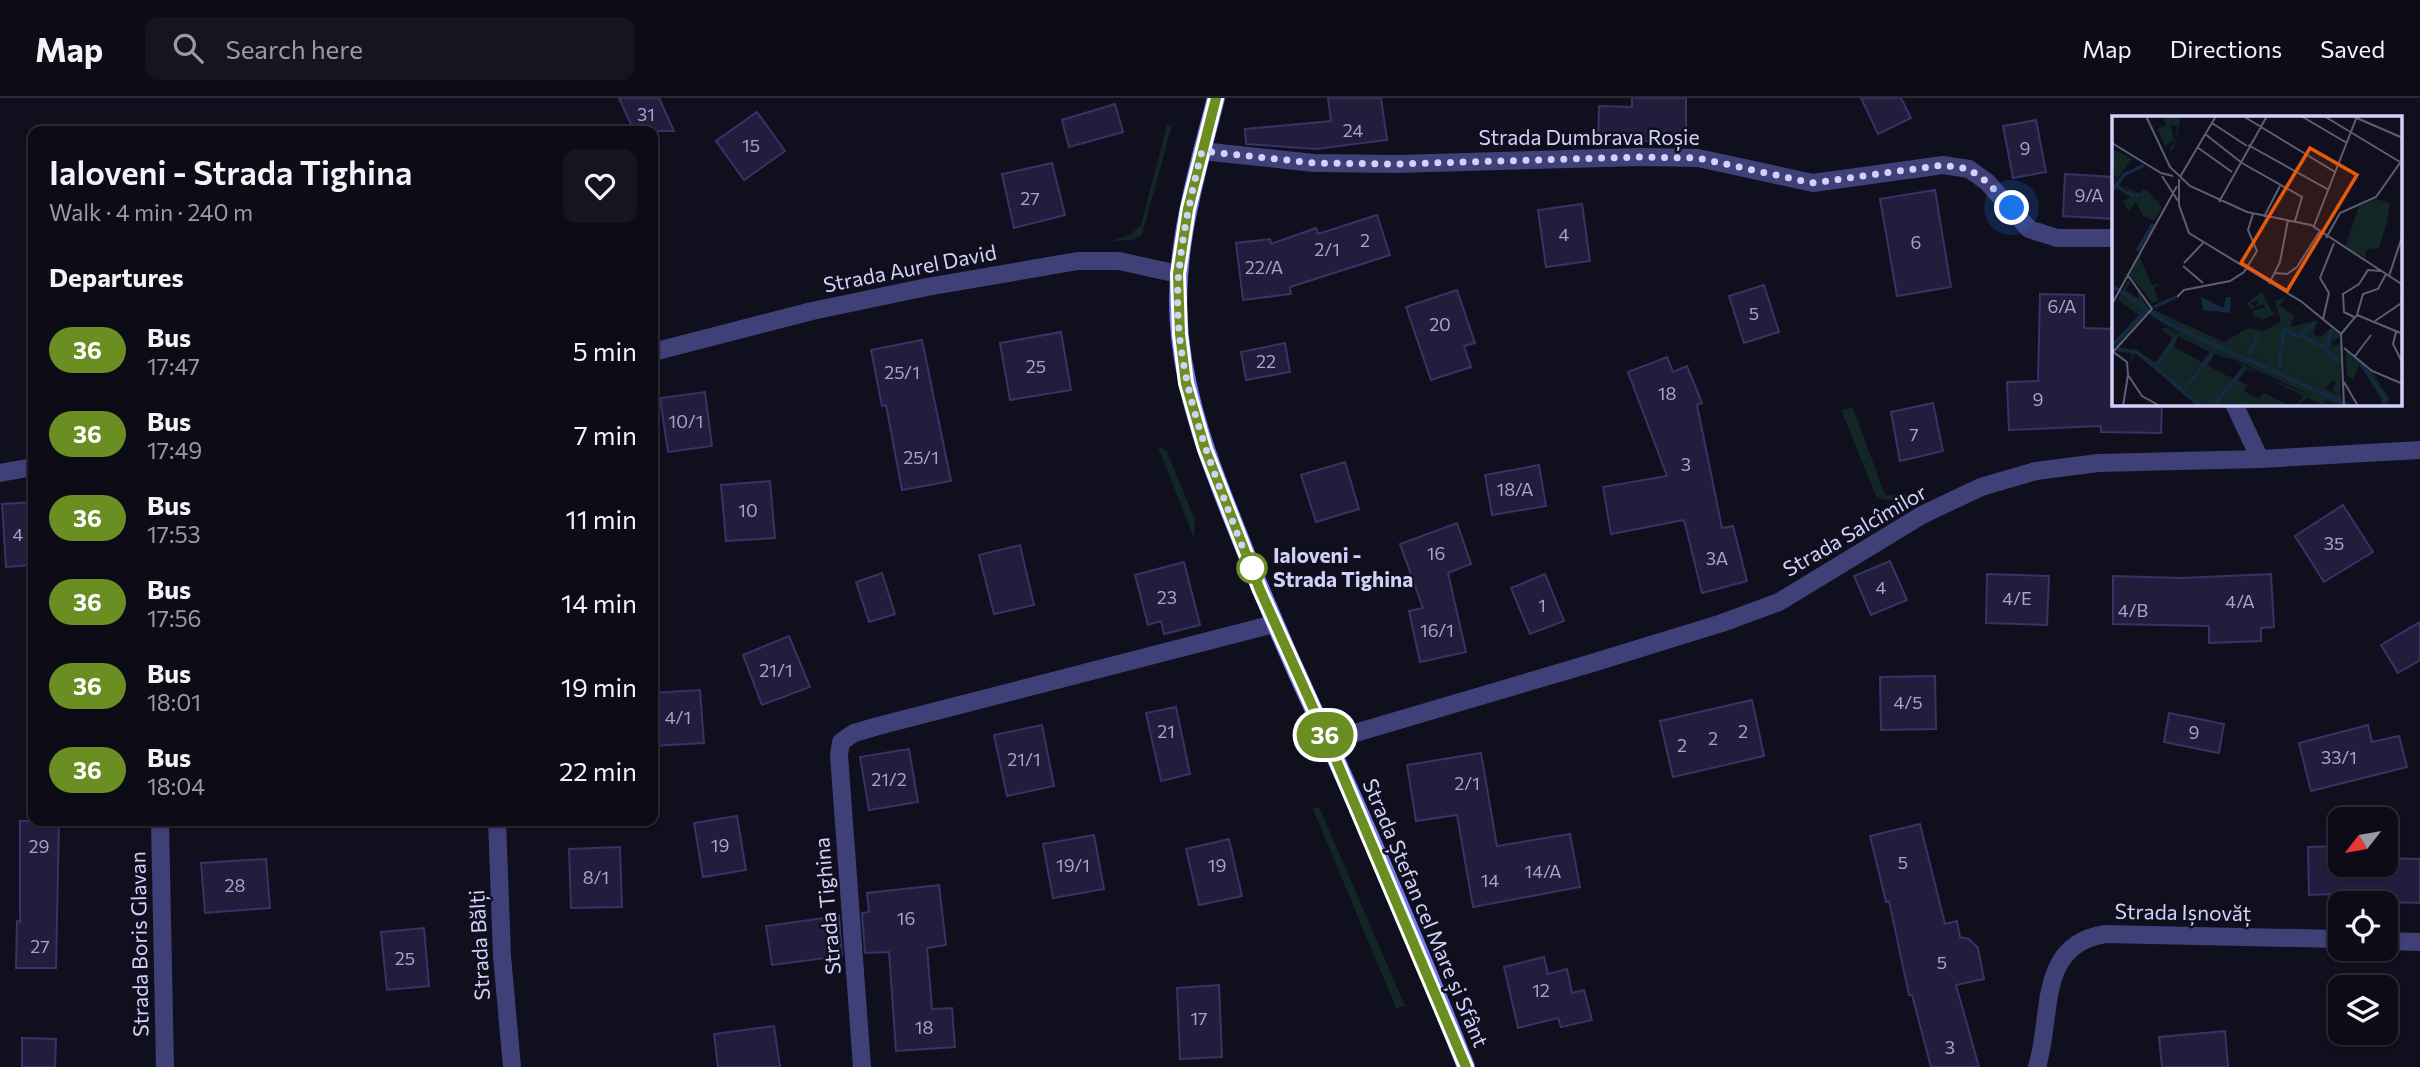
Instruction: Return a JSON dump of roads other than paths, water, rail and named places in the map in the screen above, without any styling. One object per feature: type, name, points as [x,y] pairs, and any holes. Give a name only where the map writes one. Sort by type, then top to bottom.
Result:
[{"type":"main road","name":"Strada Ștefan cel Mare și Sfânt","points":[[1216,98],[1188,209],[1178,274],[1180,334],[1186,383],[1205,449],[1274,624],[1328,741],[1466,1067]]},
{"type":"street","name":"Strada Dumbrava Roșie","points":[[1202,151],[1314,163],[1698,158],[1812,183],[1943,165],[1969,169],[1987,182],[2029,229],[2057,238],[2112,238]]},
{"type":"street","name":"Strada Aurel David","points":[[658,351],[824,309],[928,287],[1078,261],[1119,261],[1178,274]]},
{"type":"street","points":[[2235,406],[2260,459]]},
{"type":"street","name":"Strada Salcîmilor","points":[[1328,741],[1722,623],[1779,601],[1923,515],[1980,487],[2036,471],[2098,464],[2420,450]]},
{"type":"street","points":[[0,473],[28,468]]},
{"type":"street","name":"Strada Tighina","points":[[862,1067],[839,755],[841,741],[854,733],[878,726],[1274,624]]},
{"type":"street","name":"Strada Boris Glavan","points":[[160,826],[165,1067]]},
{"type":"street","name":"Strada Bălți","points":[[497,826],[502,956],[512,1067]]},
{"type":"street","name":"Strada Ișnovăț","points":[[2037,1067],[2042,1050],[2051,982],[2061,959],[2073,946],[2087,937],[2105,934],[2328,939]]},
{"type":"street","points":[[2398,941],[2420,942]]},
{"type":"place","name":"Ialoveni - Strada Tighina","points":[[1252,568]]}]
